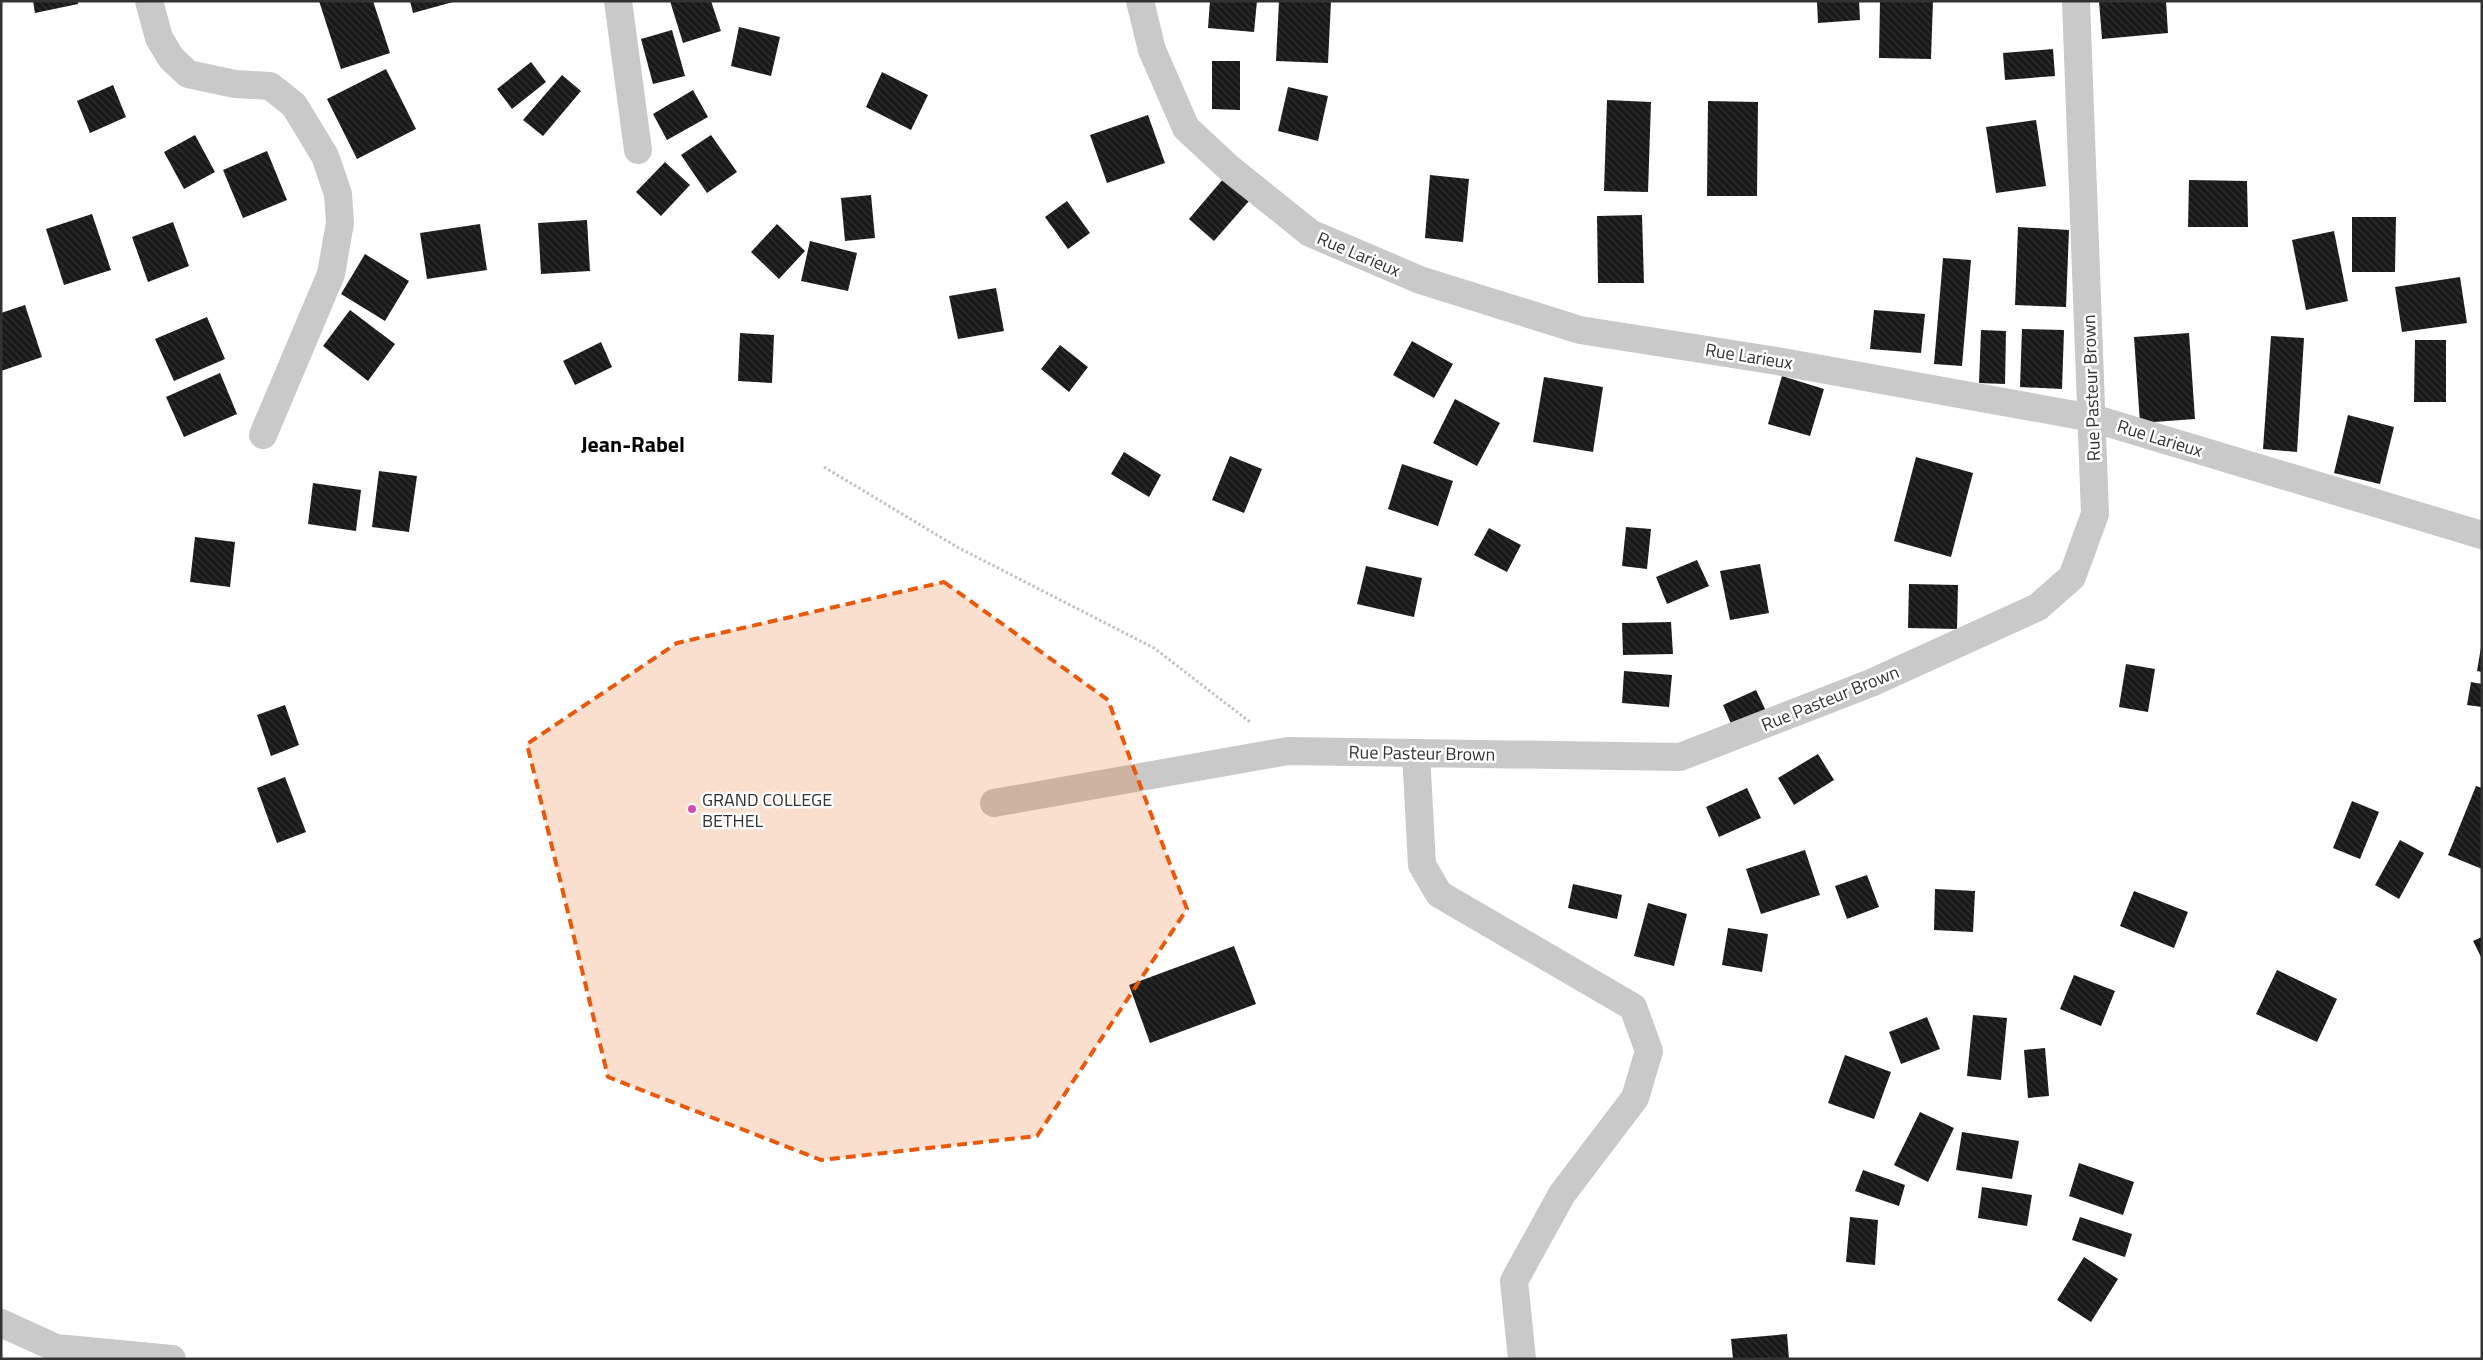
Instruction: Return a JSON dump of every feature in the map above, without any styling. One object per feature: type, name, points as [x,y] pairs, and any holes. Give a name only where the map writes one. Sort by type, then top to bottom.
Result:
[{"type":"street","points":[[149,1],[159,38],[171,58],[188,74],[235,84],[270,86],[294,105],[325,156],[338,194],[340,223],[331,274],[263,435]]},
{"type":"street","points":[[618,1],[638,150]]},
{"type":"street","name":"Rue Larieux","points":[[1140,1],[1152,50],[1186,128],[1230,168],[1310,233],[1420,280],[1580,330],[1777,361],[2092,418],[2482,535]]},
{"type":"street","name":"Rue Pasteur Brown","points":[[994,803],[1288,751],[1680,757],[1871,683],[2038,608],[2072,577],[2095,514],[2076,1]]},
{"type":"street","points":[[1416,753],[1422,865],[1438,894],[1634,1007],[1649,1051],[1636,1098],[1562,1194],[1514,1281],[1522,1359]]},
{"type":"street","points":[[1,1323],[56,1348],[172,1359]]},
{"type":"path","points":[[824,467],[957,547],[1154,648],[1288,751]]},
{"type":"highlighted area","points":[[944,582],[1108,700],[1187,909],[1037,1136],[821,1160],[608,1077],[527,744],[677,643]]},
{"type":"building","points":[[33,1],[78,1],[78,4],[35,13]]},
{"type":"building","points":[[319,1],[373,1],[390,53],[341,69]]},
{"type":"building","points":[[410,1],[453,1],[453,2],[413,13]]},
{"type":"building","points":[[670,1],[711,1],[721,31],[683,43]]},
{"type":"building","points":[[1210,1],[1257,1],[1254,32],[1208,28]]},
{"type":"building","points":[[1279,1],[1331,1],[1328,63],[1276,61]]},
{"type":"building","points":[[1817,1],[1859,1],[1860,20],[1818,23]]},
{"type":"building","points":[[1880,1],[1933,1],[1931,59],[1879,58]]},
{"type":"building","points":[[2099,1],[2166,1],[2168,33],[2102,39]]},
{"type":"building","points":[[739,27],[780,37],[771,76],[731,66]]},
{"type":"building","points":[[672,30],[685,76],[653,84],[641,39]]},
{"type":"building","points":[[2053,49],[2055,76],[2005,80],[2003,53]]},
{"type":"building","points":[[1212,61],[1240,61],[1240,110],[1212,109]]},
{"type":"building","points":[[531,62],[546,82],[512,109],[497,89]]},
{"type":"building","points":[[386,69],[416,129],[357,159],[327,99]]},
{"type":"building","points":[[882,72],[928,95],[911,130],[866,107]]},
{"type":"building","points":[[562,75],[581,91],[543,136],[523,120]]},
{"type":"building","points":[[113,85],[126,117],[90,133],[77,101]]},
{"type":"building","points":[[1288,87],[1328,96],[1318,141],[1278,131]]},
{"type":"building","points":[[693,90],[708,117],[667,140],[653,114]]},
{"type":"building","points":[[1607,100],[1651,102],[1648,192],[1604,191]]},
{"type":"building","points":[[1708,101],[1758,102],[1757,196],[1707,196]]},
{"type":"building","points":[[1148,115],[1165,163],[1107,183],[1090,135]]},
{"type":"building","points":[[2036,120],[2046,186],[1996,193],[1986,127]]},
{"type":"building","points":[[195,135],[215,172],[184,189],[164,152]]},
{"type":"building","points":[[711,135],[737,172],[707,193],[681,155]]},
{"type":"building","points":[[267,151],[287,200],[243,218],[223,170]]},
{"type":"building","points":[[665,162],[690,185],[661,216],[636,192]]},
{"type":"building","points":[[1430,175],[1469,179],[1463,242],[1425,238]]},
{"type":"building","points":[[1224,178],[1249,201],[1214,241],[1189,219]]},
{"type":"building","points":[[2189,180],[2247,181],[2248,227],[2188,227]]},
{"type":"building","points":[[871,195],[875,238],[845,241],[841,198]]},
{"type":"building","points":[[1067,201],[1090,233],[1068,249],[1045,217]]},
{"type":"building","points":[[92,214],[111,270],[64,285],[46,229]]},
{"type":"building","points":[[1642,215],[1644,283],[1598,283],[1597,216]]},
{"type":"building","points":[[2352,217],[2396,217],[2395,272],[2352,272]]},
{"type":"building","points":[[587,220],[590,271],[541,274],[538,223]]},
{"type":"building","points":[[173,222],[189,266],[148,282],[132,237]]},
{"type":"building","points":[[480,224],[487,270],[427,279],[420,233]]},
{"type":"building","points":[[777,224],[805,251],[779,279],[751,252]]},
{"type":"building","points":[[2018,227],[2069,230],[2066,307],[2015,305]]},
{"type":"building","points":[[2334,231],[2348,301],[2306,310],[2292,240]]},
{"type":"building","points":[[810,241],[857,253],[848,291],[801,281]]},
{"type":"building","points":[[365,254],[409,281],[385,321],[341,294]]},
{"type":"building","points":[[1943,258],[1971,260],[1962,366],[1934,364]]},
{"type":"building","points":[[2460,277],[2467,323],[2402,332],[2395,287]]},
{"type":"building","points":[[996,288],[1004,331],[958,339],[949,296]]},
{"type":"building","points":[[25,305],[42,357],[1,371],[1,313]]},
{"type":"building","points":[[350,310],[395,344],[368,381],[323,346]]},
{"type":"building","points":[[1874,310],[1925,314],[1921,353],[1870,349]]},
{"type":"building","points":[[207,317],[225,359],[174,381],[155,339]]},
{"type":"building","points":[[2022,329],[2064,330],[2062,389],[2020,387]]},
{"type":"building","points":[[1981,330],[2006,331],[2005,384],[1979,383]]},
{"type":"building","points":[[740,333],[774,335],[772,383],[738,381]]},
{"type":"building","points":[[2189,333],[2195,419],[2140,423],[2134,337]]},
{"type":"building","points":[[2271,336],[2304,338],[2297,452],[2263,449]]},
{"type":"building","points":[[2415,340],[2446,340],[2446,402],[2414,402]]},
{"type":"building","points":[[1412,341],[1453,364],[1434,398],[1393,375]]},
{"type":"building","points":[[601,342],[612,367],[575,385],[563,361]]},
{"type":"building","points":[[1060,345],[1088,367],[1069,392],[1041,369]]},
{"type":"building","points":[[220,373],[237,414],[184,437],[166,397]]},
{"type":"building","points":[[1782,376],[1824,389],[1810,436],[1768,424]]},
{"type":"building","points":[[1544,377],[1603,387],[1593,452],[1533,442]]},
{"type":"building","points":[[1455,399],[1500,423],[1477,466],[1433,443]]},
{"type":"building","points":[[2348,415],[2394,427],[2380,484],[2334,473]]},
{"type":"building","points":[[1124,452],[1161,475],[1149,497],[1111,474]]},
{"type":"building","points":[[1230,456],[1262,469],[1244,513],[1212,500]]},
{"type":"building","points":[[1916,457],[1973,473],[1951,557],[1894,541]]},
{"type":"building","points":[[1402,464],[1453,481],[1438,526],[1388,509]]},
{"type":"building","points":[[379,471],[417,476],[409,532],[372,527]]},
{"type":"building","points":[[313,483],[361,490],[356,531],[308,524]]},
{"type":"building","points":[[1626,527],[1651,529],[1647,569],[1622,566]]},
{"type":"building","points":[[1489,528],[1521,545],[1507,572],[1474,555]]},
{"type":"building","points":[[195,537],[235,542],[230,587],[190,582]]},
{"type":"building","points":[[1697,560],[1709,586],[1667,604],[1656,577]]},
{"type":"building","points":[[1760,564],[1769,613],[1730,620],[1720,571]]},
{"type":"building","points":[[1366,566],[1422,578],[1414,617],[1357,604]]},
{"type":"building","points":[[1909,584],[1958,585],[1957,629],[1908,628]]},
{"type":"building","points":[[1671,622],[1673,654],[1623,655],[1622,623]]},
{"type":"building","points":[[2482,647],[2482,672],[2477,671]]},
{"type":"building","points":[[2126,664],[2155,669],[2148,712],[2119,707]]},
{"type":"building","points":[[1624,671],[1672,675],[1669,707],[1622,703]]},
{"type":"building","points":[[2471,682],[2482,684],[2482,707],[2467,705]]},
{"type":"building","points":[[1756,690],[1766,711],[1732,726],[1723,705]]},
{"type":"building","points":[[285,705],[299,745],[271,756],[257,715]]},
{"type":"building","points":[[1818,754],[1834,780],[1794,805],[1778,778]]},
{"type":"building","points":[[285,777],[306,832],[277,843],[257,788]]},
{"type":"building","points":[[2476,786],[2482,788],[2482,869],[2448,855]]},
{"type":"building","points":[[1747,788],[1761,818],[1719,837],[1706,807]]},
{"type":"building","points":[[2352,801],[2379,812],[2360,859],[2333,848]]},
{"type":"building","points":[[2400,840],[2424,853],[2399,899],[2375,885]]},
{"type":"building","points":[[1805,850],[1820,895],[1761,914],[1746,869]]},
{"type":"building","points":[[1867,875],[1879,907],[1847,919],[1835,886]]},
{"type":"building","points":[[1573,884],[1622,895],[1617,919],[1568,908]]},
{"type":"building","points":[[1935,889],[1975,891],[1973,932],[1934,930]]},
{"type":"building","points":[[2134,891],[2188,912],[2174,948],[2120,926]]},
{"type":"building","points":[[1648,903],[1687,914],[1674,966],[1634,956]]},
{"type":"building","points":[[1728,928],[1768,934],[1762,972],[1722,965]]},
{"type":"building","points":[[2482,937],[2482,959],[2473,941]]},
{"type":"building","points":[[1234,946],[1256,1004],[1150,1043],[1129,985]]},
{"type":"building","points":[[2277,970],[2337,999],[2317,1042],[2256,1014]]},
{"type":"building","points":[[2074,975],[2115,991],[2101,1026],[2060,1009]]},
{"type":"building","points":[[1973,1015],[2007,1018],[2001,1080],[1967,1076]]},
{"type":"building","points":[[1927,1017],[1940,1049],[1901,1064],[1889,1032]]},
{"type":"building","points":[[2045,1048],[2049,1096],[2028,1098],[2024,1050]]},
{"type":"building","points":[[1845,1055],[1891,1072],[1874,1119],[1828,1103]]},
{"type":"building","points":[[1920,1112],[1954,1128],[1928,1182],[1894,1165]]},
{"type":"building","points":[[1962,1132],[2019,1141],[2012,1179],[1956,1170]]},
{"type":"building","points":[[2079,1163],[2134,1182],[2123,1215],[2069,1196]]},
{"type":"building","points":[[1863,1170],[1905,1185],[1899,1206],[1855,1191]]},
{"type":"building","points":[[1982,1187],[2032,1195],[2027,1226],[1978,1218]]},
{"type":"building","points":[[1850,1217],[1878,1220],[1875,1265],[1846,1262]]},
{"type":"building","points":[[2080,1217],[2132,1234],[2125,1257],[2072,1240]]},
{"type":"building","points":[[2084,1257],[2118,1279],[2091,1322],[2057,1300]]},
{"type":"building","points":[[1787,1334],[1789,1359],[1733,1359],[1731,1339]]},
{"type":"place","name":"GRAND COLLEGE BETHEL","points":[[692,809]]},
{"type":"district","name":"Jean-Rabel","points":[[633,444]]}]
